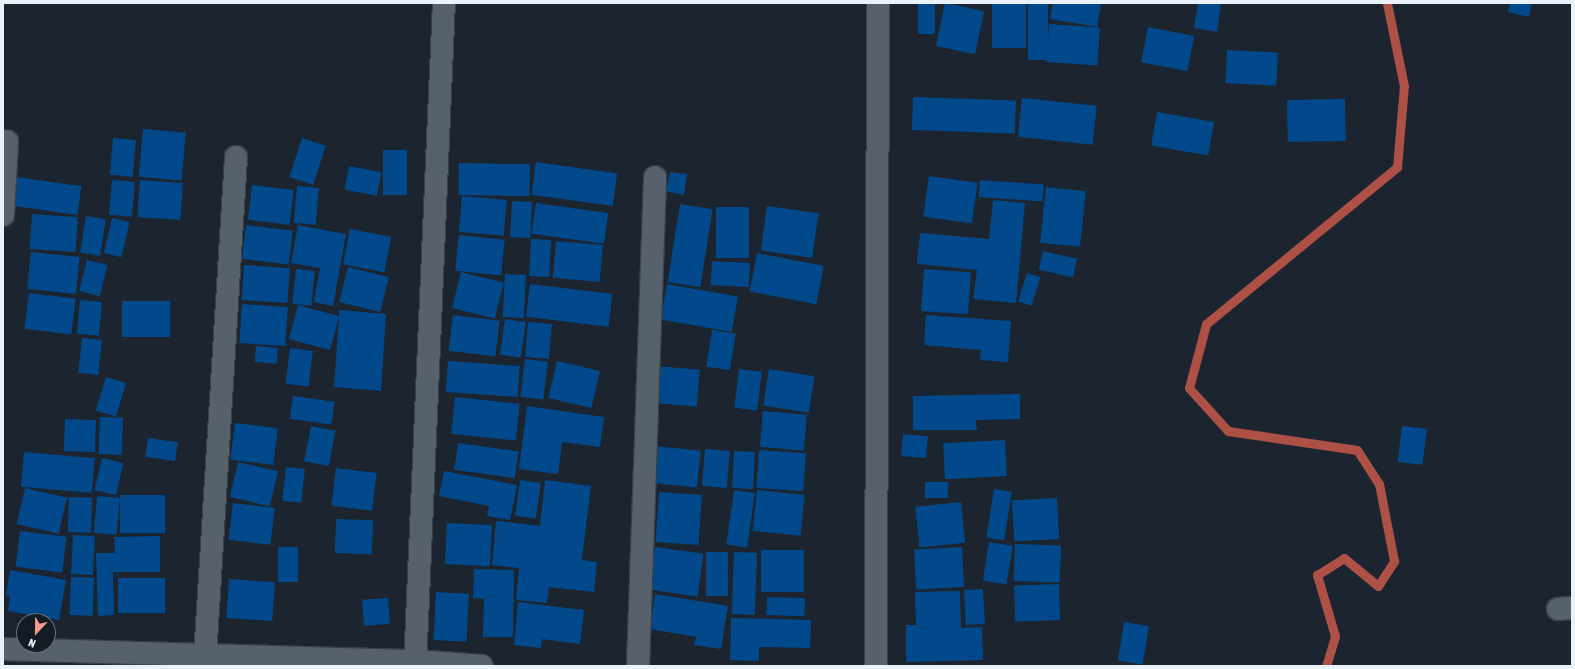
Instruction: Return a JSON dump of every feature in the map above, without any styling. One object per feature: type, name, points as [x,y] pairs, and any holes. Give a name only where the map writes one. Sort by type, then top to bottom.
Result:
[{"type":"street","points":[[415,663],[444,3]]},
{"type":"street","points":[[876,666],[878,3]]},
{"type":"street","points":[[3,215],[7,141]]},
{"type":"street","points":[[205,657],[236,157]]},
{"type":"street","points":[[638,666],[655,177]]},
{"type":"street","points":[[3,649],[174,661],[205,657],[482,666]]},
{"type":"building","points":[[918,3],[935,3],[935,34],[918,34]]},
{"type":"building","points":[[945,3],[984,11],[975,54],[936,46]]},
{"type":"building","points":[[992,3],[1026,3],[1026,48],[992,48]]},
{"type":"building","points":[[1028,3],[1048,3],[1048,60],[1028,60]]},
{"type":"building","points":[[1053,3],[1101,3],[1097,27],[1050,19]]},
{"type":"building","points":[[1198,3],[1221,3],[1217,32],[1194,28]]},
{"type":"building","points":[[1510,3],[1532,3],[1529,17],[1508,12]]},
{"type":"building","points":[[1049,24],[1100,28],[1097,65],[1046,62]]},
{"type":"building","points":[[1148,27],[1194,36],[1187,71],[1141,62]]},
{"type":"building","points":[[1227,50],[1278,53],[1276,86],[1225,83]]},
{"type":"building","points":[[913,97],[1016,101],[1015,134],[912,130]]},
{"type":"building","points":[[1022,98],[1097,106],[1093,145],[1018,137]]},
{"type":"building","points":[[1345,99],[1346,141],[1288,142],[1287,100]]},
{"type":"building","points":[[1157,112],[1214,122],[1208,156],[1151,145]]},
{"type":"building","points":[[143,129],[186,133],[182,181],[139,177]]},
{"type":"building","points":[[113,138],[136,140],[133,177],[110,175]]},
{"type":"building","points":[[302,138],[326,146],[313,185],[289,177]]},
{"type":"building","points":[[383,150],[407,150],[407,195],[383,195]]},
{"type":"building","points":[[536,162],[617,173],[613,206],[531,195]]},
{"type":"building","points":[[459,163],[530,164],[529,196],[458,195]]},
{"type":"building","points":[[349,166],[381,172],[377,196],[344,190]]},
{"type":"building","points":[[670,172],[687,174],[684,195],[666,191]]},
{"type":"building","points":[[929,176],[978,183],[972,223],[923,217]]},
{"type":"building","points":[[16,177],[81,186],[77,215],[12,206]]},
{"type":"building","points":[[112,180],[135,182],[132,217],[109,215]]},
{"type":"building","points":[[140,180],[183,183],[180,220],[137,217]]},
{"type":"building","points":[[980,180],[1044,184],[1043,201],[979,197]]},
{"type":"building","points":[[252,185],[294,190],[289,225],[248,220]]},
{"type":"building","points":[[297,186],[319,188],[316,225],[294,223]]},
{"type":"building","points":[[1046,187],[1086,191],[1080,247],[1040,243]]},
{"type":"building","points":[[462,196],[507,200],[504,236],[459,232]]},
{"type":"building","points":[[993,200],[1025,203],[1016,303],[973,299],[977,270],[917,264],[920,233],[989,239]]},
{"type":"building","points":[[512,201],[532,202],[530,238],[510,237]]},
{"type":"building","points":[[536,203],[608,213],[604,244],[532,234]]},
{"type":"building","points":[[680,204],[713,209],[700,287],[668,282]]},
{"type":"building","points":[[767,206],[818,213],[812,258],[761,251]]},
{"type":"building","points":[[716,207],[749,207],[749,258],[716,258]]},
{"type":"building","points":[[32,214],[78,217],[75,252],[30,249]]},
{"type":"building","points":[[86,216],[106,219],[100,256],[80,253]]},
{"type":"building","points":[[112,218],[130,222],[121,257],[104,253]]},
{"type":"building","points":[[246,225],[293,231],[289,264],[242,259]]},
{"type":"building","points":[[298,225],[346,234],[333,306],[314,302],[320,268],[291,263]]},
{"type":"building","points":[[350,229],[391,237],[384,272],[343,264]]},
{"type":"building","points":[[459,235],[505,240],[501,276],[455,271]]},
{"type":"building","points":[[531,239],[551,240],[549,277],[529,276]]},
{"type":"building","points":[[556,241],[603,245],[600,282],[553,278]]},
{"type":"building","points":[[1043,251],[1077,259],[1073,277],[1039,270]]},
{"type":"building","points":[[31,252],[80,257],[76,294],[27,289]]},
{"type":"building","points":[[757,253],[824,266],[816,304],[750,291]]},
{"type":"building","points":[[87,260],[107,265],[100,296],[79,291]]},
{"type":"building","points":[[712,261],[750,263],[749,287],[711,285]]},
{"type":"building","points":[[244,265],[290,268],[287,303],[242,300]]},
{"type":"building","points":[[348,267],[389,277],[380,312],[339,302]]},
{"type":"building","points":[[296,269],[315,271],[311,306],[292,304]]},
{"type":"building","points":[[924,269],[971,272],[968,314],[921,311]]},
{"type":"building","points":[[461,272],[504,283],[495,319],[452,308]]},
{"type":"building","points":[[1027,273],[1040,277],[1032,306],[1018,302]]},
{"type":"building","points":[[505,274],[526,275],[524,318],[503,317]]},
{"type":"building","points":[[530,284],[612,294],[608,327],[526,317]]},
{"type":"building","points":[[667,284],[738,297],[732,332],[661,319]]},
{"type":"building","points":[[29,293],[76,299],[71,334],[25,329]]},
{"type":"building","points":[[80,300],[102,302],[99,336],[77,334]]},
{"type":"building","points":[[122,301],[170,301],[170,337],[122,337]]},
{"type":"building","points":[[242,304],[288,307],[285,346],[239,343]]},
{"type":"building","points":[[298,305],[339,316],[339,310],[386,314],[381,391],[334,387],[339,317],[330,350],[289,339]]},
{"type":"building","points":[[453,315],[500,321],[495,356],[449,351]]},
{"type":"building","points":[[926,315],[1011,321],[1008,362],[980,360],[981,350],[924,345]]},
{"type":"building","points":[[505,319],[526,322],[521,358],[500,355]]},
{"type":"building","points":[[528,322],[552,324],[549,359],[525,357]]},
{"type":"building","points":[[712,330],[736,334],[730,370],[706,367]]},
{"type":"building","points":[[82,338],[102,340],[98,375],[78,373]]},
{"type":"building","points":[[256,346],[278,348],[277,364],[255,362]]},
{"type":"building","points":[[290,348],[313,351],[308,387],[286,384]]},
{"type":"building","points":[[525,359],[548,362],[543,400],[520,397]]},
{"type":"building","points":[[448,361],[520,366],[518,397],[446,392]]},
{"type":"building","points":[[557,361],[600,371],[591,408],[548,398]]},
{"type":"building","points":[[656,366],[700,370],[697,407],[653,403]]},
{"type":"building","points":[[739,369],[762,372],[757,411],[734,408]]},
{"type":"building","points":[[769,369],[814,376],[809,413],[763,406]]},
{"type":"building","points":[[106,377],[126,383],[116,417],[96,410]]},
{"type":"building","points":[[1020,394],[1020,419],[976,420],[977,430],[913,430],[913,396]]},
{"type":"building","points":[[293,396],[335,402],[331,425],[290,419]]},
{"type":"building","points":[[455,397],[520,404],[516,441],[451,434]]},
{"type":"building","points":[[527,406],[604,417],[600,447],[562,442],[558,474],[519,469]]},
{"type":"building","points":[[763,411],[807,415],[804,451],[760,447]]},
{"type":"building","points":[[100,417],[123,418],[122,455],[99,454]]},
{"type":"building","points":[[65,419],[96,420],[95,452],[64,451]]},
{"type":"building","points":[[235,423],[278,428],[273,465],[230,460]]},
{"type":"building","points":[[311,426],[336,431],[329,466],[304,461]]},
{"type":"building","points":[[1402,426],[1427,429],[1422,465],[1398,462]]},
{"type":"building","points":[[903,434],[928,436],[926,458],[901,456]]},
{"type":"building","points":[[148,438],[178,442],[175,461],[145,457]]},
{"type":"building","points":[[1005,440],[1007,476],[945,479],[943,443]]},
{"type":"building","points":[[458,443],[518,451],[515,478],[454,470]]},
{"type":"building","points":[[655,446],[701,451],[697,488],[651,483]]},
{"type":"building","points":[[705,449],[730,451],[727,488],[702,486]]},
{"type":"building","points":[[759,450],[806,453],[803,491],[756,488]]},
{"type":"building","points":[[734,451],[755,452],[753,489],[732,488]]},
{"type":"building","points":[[24,452],[95,458],[92,493],[21,487]]},
{"type":"building","points":[[102,458],[123,463],[116,495],[95,490]]},
{"type":"building","points":[[238,462],[278,471],[270,506],[230,497]]},
{"type":"building","points":[[286,467],[305,469],[301,503],[282,501]]},
{"type":"building","points":[[336,468],[377,473],[372,511],[331,506]]},
{"type":"building","points":[[444,471],[517,485],[510,520],[487,516],[489,506],[439,496]]},
{"type":"building","points":[[520,480],[541,483],[536,519],[515,516]]},
{"type":"building","points":[[545,480],[591,486],[582,560],[597,562],[594,592],[549,587],[547,603],[516,600],[519,568],[492,565],[496,521],[540,526]]},
{"type":"building","points":[[925,482],[948,482],[948,498],[925,498]]},
{"type":"building","points":[[25,488],[67,498],[59,534],[17,524]]},
{"type":"building","points":[[994,489],[1012,492],[1004,540],[986,537]]},
{"type":"building","points":[[734,490],[755,493],[747,547],[726,544]]},
{"type":"building","points":[[757,490],[805,495],[800,536],[753,531]]},
{"type":"building","points":[[659,492],[702,495],[698,545],[656,542]]},
{"type":"building","points":[[120,495],[165,495],[165,533],[120,533]]},
{"type":"building","points":[[97,496],[120,498],[117,535],[94,533]]},
{"type":"building","points":[[69,497],[92,498],[91,533],[68,532]]},
{"type":"building","points":[[1057,498],[1059,539],[1014,541],[1012,500]]},
{"type":"building","points":[[961,502],[965,543],[920,548],[915,507]]},
{"type":"building","points":[[233,503],[275,508],[270,545],[228,540]]},
{"type":"building","points":[[336,519],[373,520],[372,554],[335,553]]},
{"type":"building","points":[[447,523],[492,525],[490,566],[445,564]]},
{"type":"building","points":[[20,531],[67,537],[62,572],[16,567]]},
{"type":"building","points":[[73,535],[95,536],[93,575],[71,574]]},
{"type":"building","points":[[160,536],[160,572],[113,572],[114,615],[98,616],[96,553],[115,553],[114,537]]},
{"type":"building","points":[[989,542],[1013,546],[1007,584],[983,581]]},
{"type":"building","points":[[1015,544],[1061,546],[1060,583],[1014,581]]},
{"type":"building","points":[[278,547],[298,547],[298,582],[278,582]]},
{"type":"building","points":[[655,547],[704,554],[698,596],[649,590]]},
{"type":"building","points":[[962,547],[964,587],[916,589],[914,550]]},
{"type":"building","points":[[761,550],[804,550],[804,592],[761,592]]},
{"type":"building","points":[[706,552],[728,552],[728,596],[706,596]]},
{"type":"building","points":[[734,552],[757,553],[755,615],[732,614]]},
{"type":"building","points":[[474,569],[514,570],[513,637],[483,637],[484,599],[473,598]]},
{"type":"building","points":[[10,570],[66,580],[59,620],[56,619],[56,613],[19,613],[8,611],[10,596],[6,595]]},
{"type":"building","points":[[71,577],[94,578],[93,616],[70,615]]},
{"type":"building","points":[[118,578],[165,578],[165,613],[118,613]]},
{"type":"building","points":[[229,579],[275,582],[272,621],[226,618]]},
{"type":"building","points":[[1059,584],[1060,620],[1015,622],[1014,586]]},
{"type":"building","points":[[983,589],[985,624],[966,625],[964,590]]},
{"type":"building","points":[[960,591],[961,628],[982,627],[983,660],[906,662],[906,625],[916,625],[915,592]]},
{"type":"building","points":[[436,592],[469,594],[466,642],[433,640]]},
{"type":"building","points":[[655,594],[728,606],[721,649],[694,645],[696,637],[650,629]]},
{"type":"building","points":[[767,597],[805,598],[804,616],[766,615]]},
{"type":"building","points":[[388,598],[390,624],[364,626],[362,600]]},
{"type":"building","points":[[518,602],[584,610],[580,644],[542,639],[541,648],[514,645]]},
{"type":"building","points":[[731,618],[811,620],[810,648],[759,647],[759,661],[730,660]]},
{"type":"building","points":[[1124,622],[1149,626],[1143,664],[1118,661]]},
{"type":"waterway","points":[[1326,666],[1335,636],[1317,575],[1344,558],[1378,586],[1394,561],[1379,484],[1357,450],[1228,431],[1189,388],[1206,324],[1397,167],[1404,86],[1387,3]]}]
